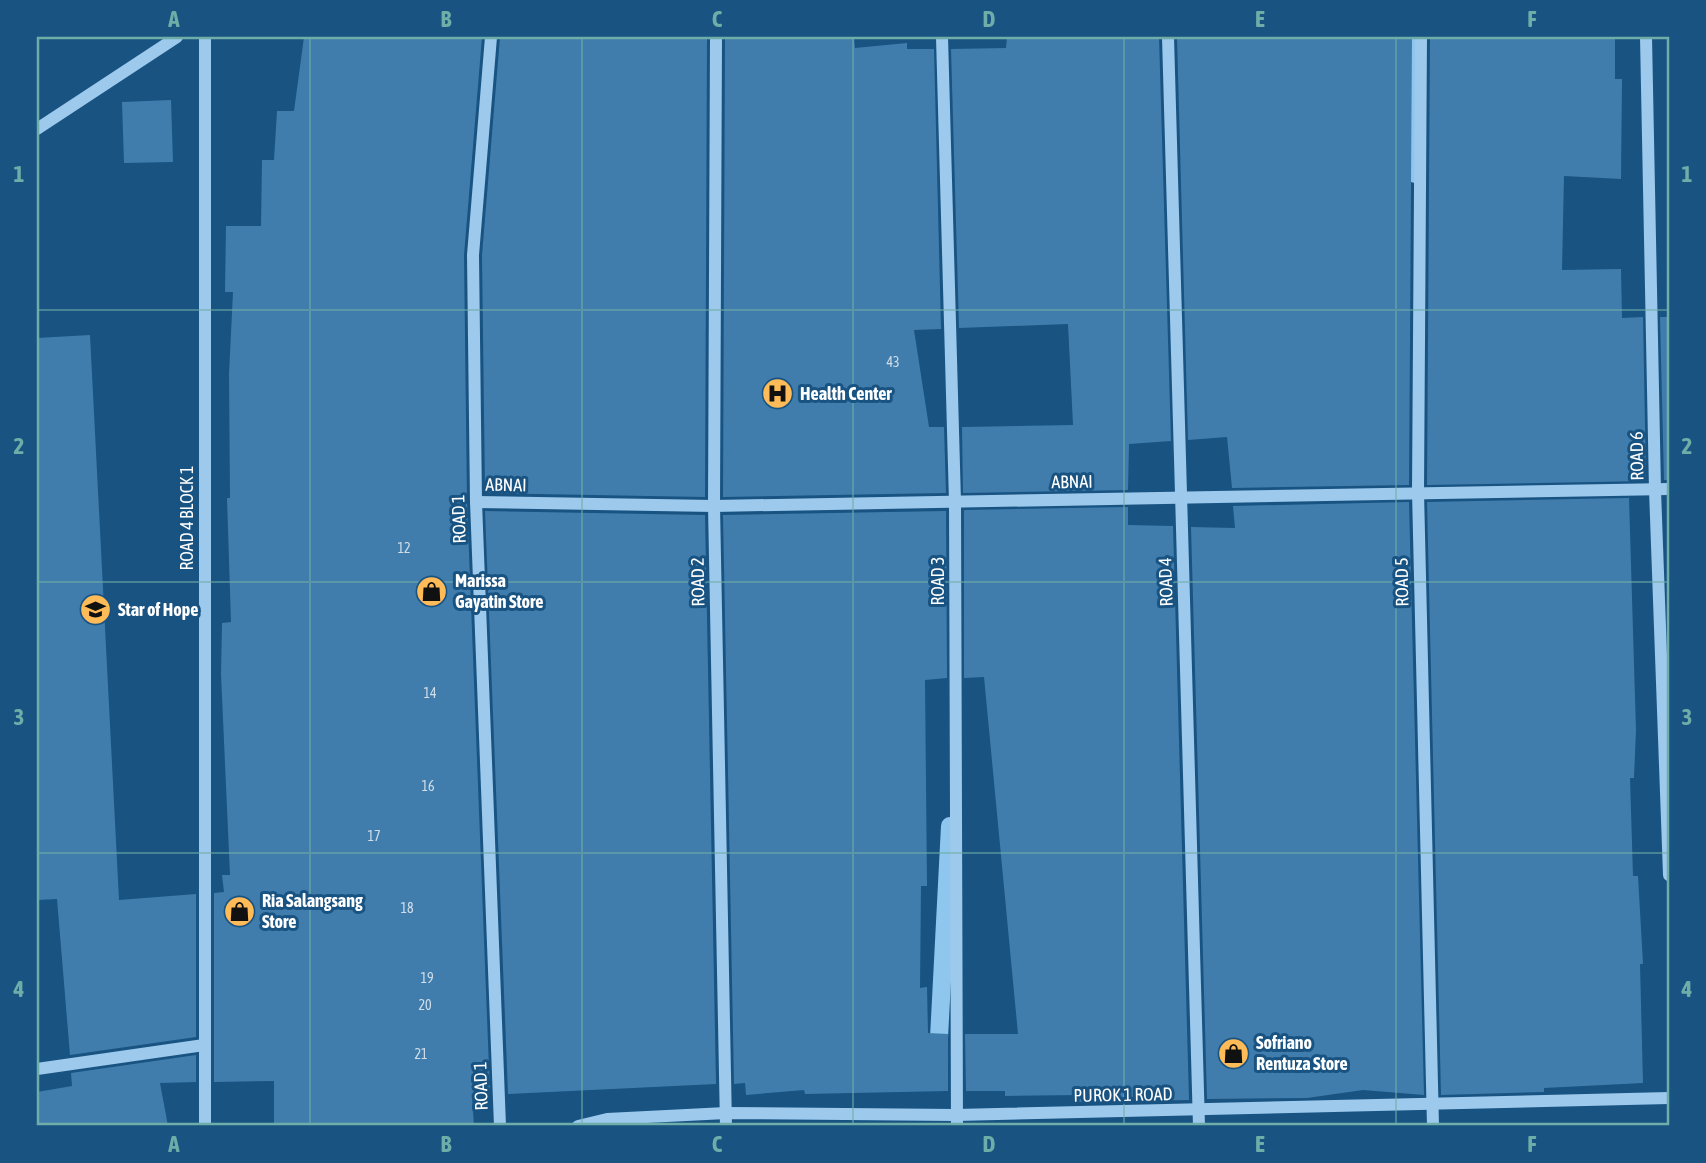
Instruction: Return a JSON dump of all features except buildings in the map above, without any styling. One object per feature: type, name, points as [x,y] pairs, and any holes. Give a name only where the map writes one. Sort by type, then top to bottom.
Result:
[{"type":"street","points":[[37,129],[177,37]]},
{"type":"street","name":"ROAD 4 BLOCK 1","points":[[205,37],[205,1126]]},
{"type":"street","name":"ROAD 1","points":[[491,37],[473,255],[476,502],[500,1126]]},
{"type":"street","name":"ROAD 2","points":[[716,37],[715,506],[726,1126]]},
{"type":"street","name":"ROAD 3","points":[[942,37],[955,502],[957,1121]]},
{"type":"street","name":"ROAD 4","points":[[1168,37],[1199,1126]]},
{"type":"street","name":"ROAD 5","points":[[1421,37],[1418,492],[1433,1126]]},
{"type":"street","name":"ROAD 6","points":[[1646,37],[1655,490],[1669,875]]},
{"type":"street","name":"ABNAI","points":[[476,502],[715,506],[1669,489]]},
{"type":"street","points":[[37,1069],[204,1045]]},
{"type":"street","name":"PUROK 1 ROAD","points":[[578,1126],[607,1119],[726,1113],[957,1121],[1669,1098]]},
{"type":"waterway","points":[[1410,37],[1415,174]]},
{"type":"waterway","points":[[938,1057],[950,826]]},
{"type":"place","name":"Health Center","points":[[777,394]]},
{"type":"place","name":"Marissa Gayatin Store","points":[[432,591]]},
{"type":"place","name":"Star of Hope","points":[[95,610]]},
{"type":"place","name":"Ria Salangsang Store","points":[[239,911]]},
{"type":"place","name":"Sofriano Rentuza Store","points":[[1233,1053]]}]
